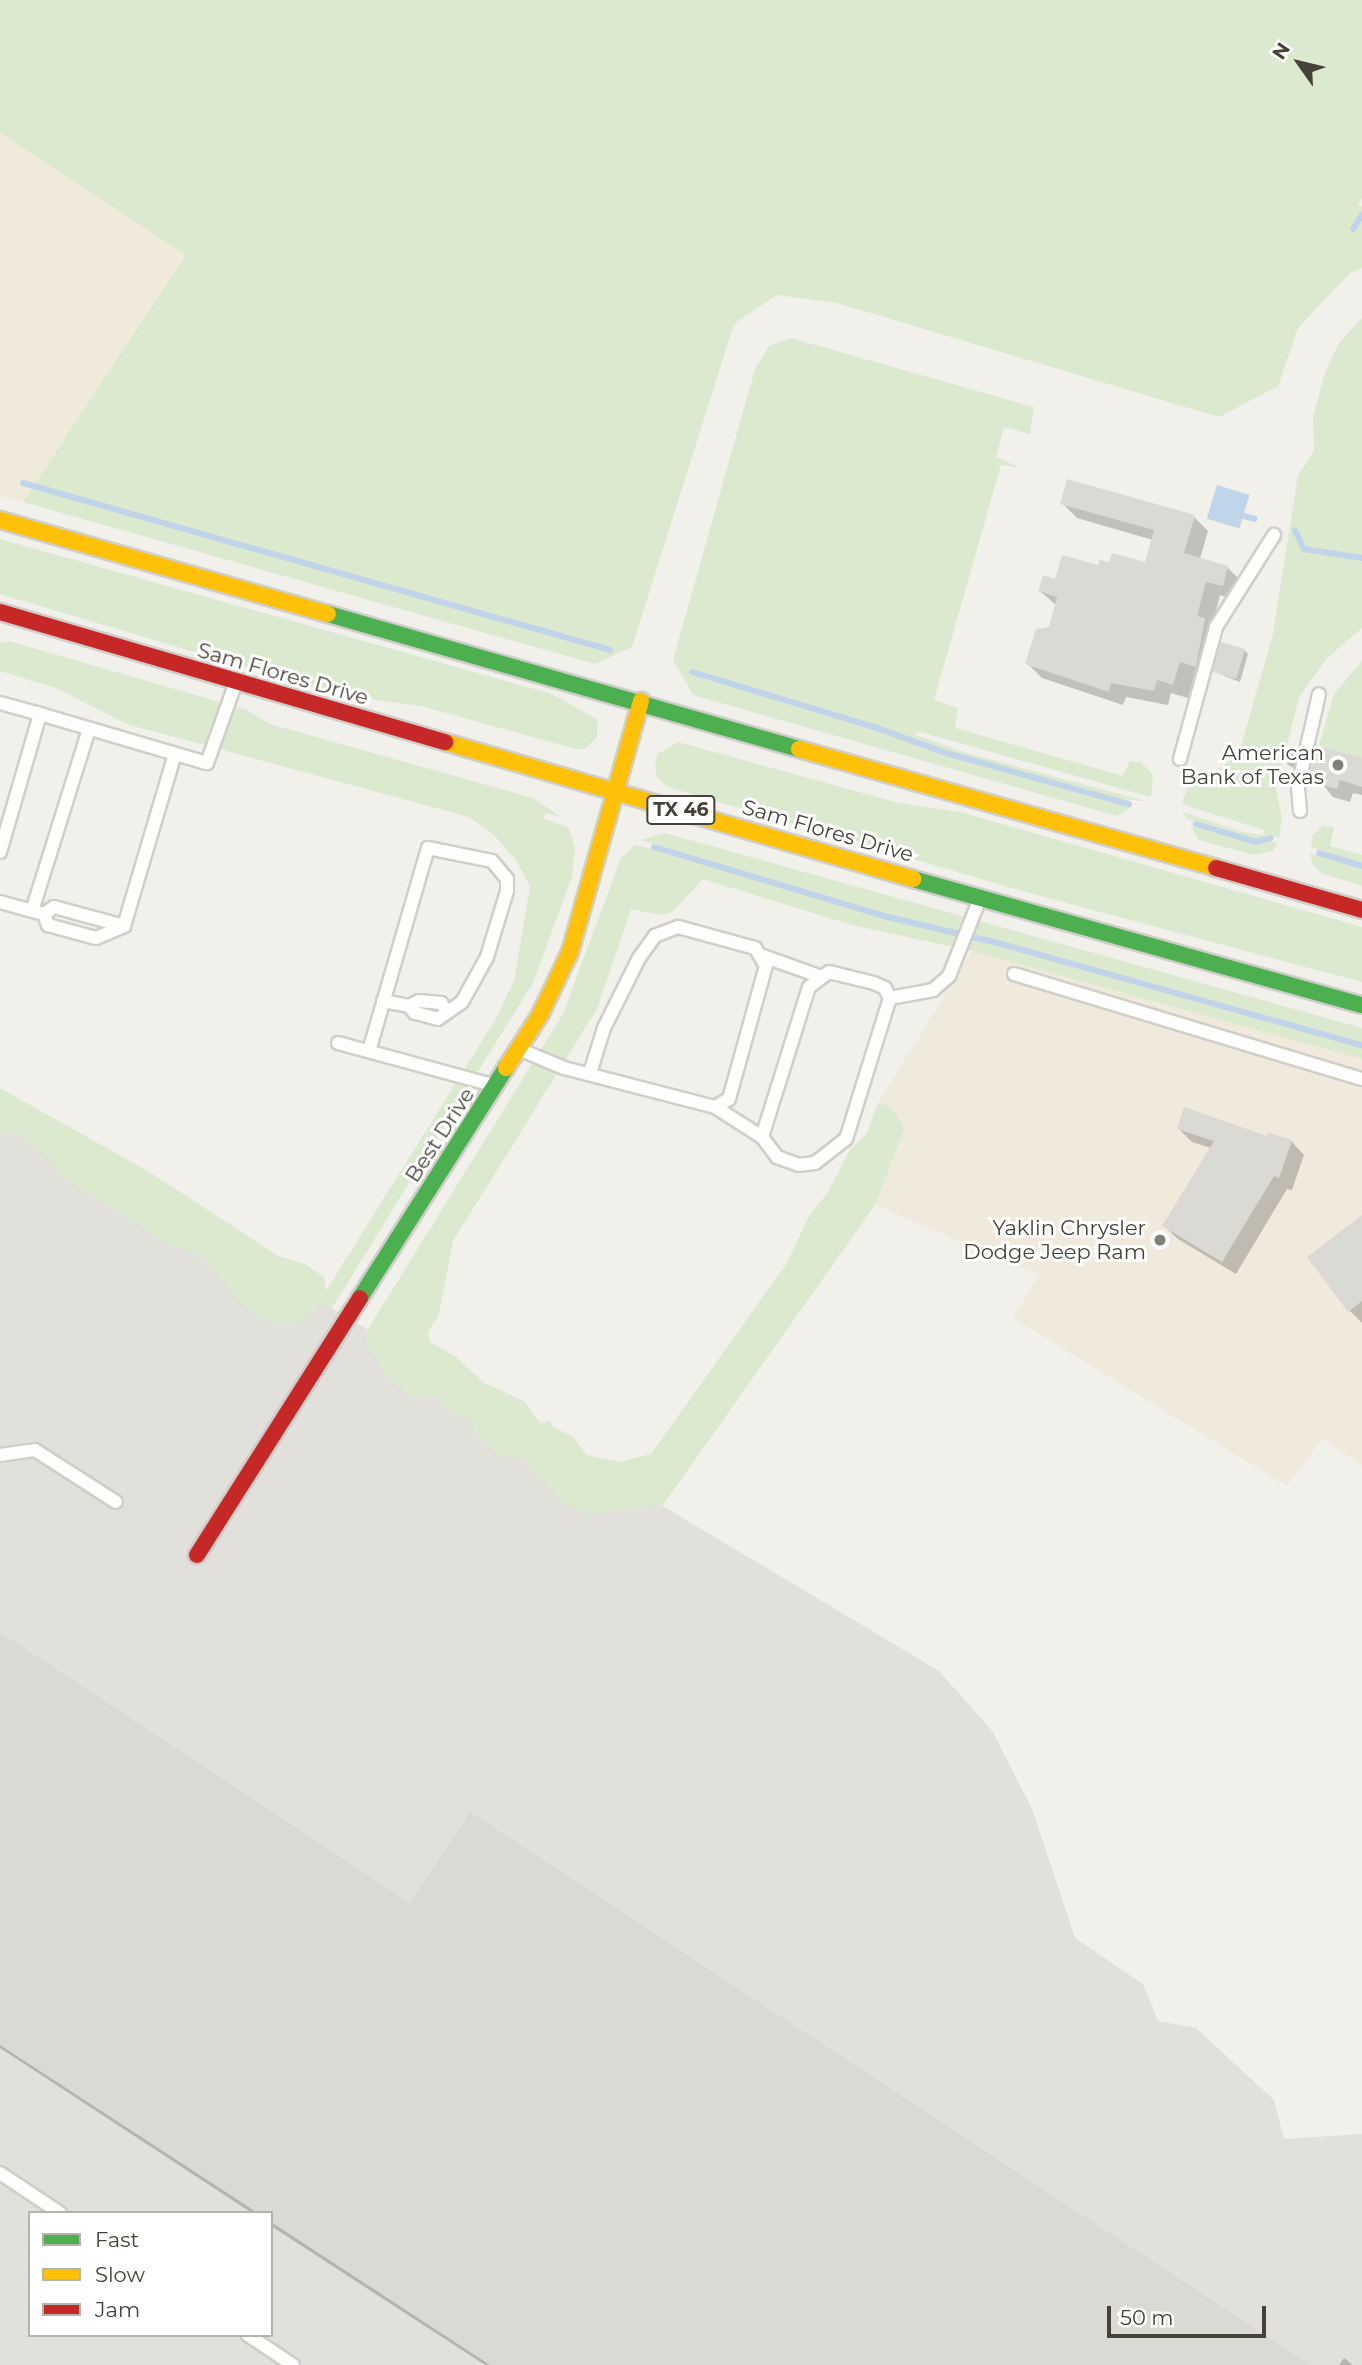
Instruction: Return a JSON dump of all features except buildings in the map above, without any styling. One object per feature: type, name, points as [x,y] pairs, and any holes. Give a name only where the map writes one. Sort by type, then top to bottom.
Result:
[{"type":"main road","points":[[0,520],[641,701],[1362,910]]},
{"type":"main road","name":"Sam Flores Drive","points":[[0,612],[980,898],[1362,1005]]},
{"type":"main road","name":"Best Drive","points":[[197,1555],[521,1050],[570,952],[618,792],[641,701]]},
{"type":"lane","points":[[1180,759],[1216,626],[1274,535]]},
{"type":"lane","points":[[0,703],[207,763],[236,682]]},
{"type":"lane","points":[[1300,811],[1298,786],[1319,694]]},
{"type":"lane","points":[[0,852],[40,714]]},
{"type":"lane","points":[[38,913],[89,729]]},
{"type":"lane","points":[[124,926],[175,754]]},
{"type":"lane","points":[[369,1051],[383,1001],[428,848],[492,861],[507,879],[487,957],[462,1002],[447,1011],[441,1003],[419,1001],[409,1006],[383,1001]]},
{"type":"lane","points":[[890,998],[933,990],[949,976],[961,957],[980,898]]},
{"type":"lane","points":[[0,902],[38,913],[48,925],[96,938],[124,926]]},
{"type":"lane","points":[[38,913],[54,907],[124,926]]},
{"type":"lane","points":[[590,1073],[604,1028],[639,958],[655,936],[678,926],[755,948],[766,966],[729,1099],[715,1107]]},
{"type":"lane","points":[[760,956],[819,976]]},
{"type":"lane","points":[[521,1050],[590,1073],[715,1107],[762,1137],[777,1157],[799,1165],[815,1163],[834,1153],[846,1139],[890,998],[885,988],[861,978],[830,972],[819,976],[803,1000],[762,1137]]},
{"type":"lane","points":[[1014,974],[1362,1079]]},
{"type":"lane","points":[[338,1043],[497,1086]]},
{"type":"lane","points":[[0,1455],[35,1450],[116,1502]]},
{"type":"lane","points":[[0,2173],[58,2211]]},
{"type":"lane","points":[[251,2337],[293,2365]]},
{"type":"shaded area","points":[[0,133],[186,255],[23,502],[0,496]]},
{"type":"shaded area","name":"Yaklin Chrysler Dodge Jeep Ram","points":[[972,951],[1362,1059],[1362,1466],[1323,1438],[1287,1486],[1013,1318],[1039,1275],[875,1205],[878,1103]]},
{"type":"shaded area","points":[[0,1110],[939,1671],[993,1732],[1032,1809],[1075,1938],[1143,1984],[1158,2021],[1196,2028],[1274,2100],[1284,2139],[1362,2134],[1362,2365],[0,2365]]},
{"type":"green space","points":[[0,0],[1362,0],[1362,198],[1358,204],[1362,207],[1362,268],[1350,273],[1298,328],[1278,386],[1219,417],[837,303],[777,295],[734,324],[632,647],[595,664],[23,502],[186,255],[0,133]]},
{"type":"green space","points":[[1362,318],[1362,628],[1327,658],[1299,697],[1276,789],[1282,818],[1279,838],[1267,834],[1265,840],[1277,843],[1273,851],[1254,855],[1199,840],[1191,826],[1201,829],[1203,824],[1187,819],[1183,812],[1243,832],[1263,835],[1264,830],[1182,804],[1187,789],[1233,759],[1242,743],[1273,634],[1298,475],[1314,451],[1313,417],[1325,373],[1339,343]]},
{"type":"green space","points":[[791,338],[1034,407],[1030,434],[1004,427],[996,457],[1021,468],[1001,465],[934,700],[958,708],[955,728],[1123,776],[1130,761],[1141,762],[1153,775],[1151,797],[917,731],[916,735],[963,752],[1145,801],[1121,799],[1120,804],[1131,807],[1117,816],[693,695],[673,660],[755,369],[769,346]]},
{"type":"green space","points":[[0,539],[552,694],[598,720],[597,737],[585,749],[576,749],[421,706],[339,695],[0,594]]},
{"type":"green space","points":[[9,641],[247,710],[270,724],[533,798],[561,817],[545,813],[544,819],[568,827],[575,848],[572,876],[534,981],[332,1308],[323,1303],[297,1323],[271,1323],[242,1305],[201,1255],[169,1244],[62,1177],[51,1160],[20,1134],[0,1132],[0,1088],[151,1173],[278,1256],[305,1264],[324,1277],[326,1291],[494,1022],[514,981],[530,886],[516,860],[494,835],[469,817],[127,724],[56,688],[0,671],[0,643]]},
{"type":"green space","points":[[1362,661],[1362,758],[1319,746],[1334,694]]},
{"type":"green space","points":[[678,742],[899,803],[960,812],[1362,927],[1362,982],[1022,891],[668,787],[657,777],[655,764],[658,754]]},
{"type":"green space","points":[[1323,826],[1334,827],[1330,846],[1362,855],[1362,886],[1323,874],[1313,865],[1310,853],[1322,857],[1324,851],[1311,847],[1313,835]]},
{"type":"green space","points":[[665,833],[1362,1028],[1362,1059],[972,951],[852,925],[703,879],[672,912],[660,915],[631,909],[597,1009],[453,1241],[439,1314],[428,1333],[430,1342],[456,1357],[484,1383],[524,1401],[541,1424],[550,1420],[553,1427],[572,1436],[587,1455],[619,1462],[651,1454],[787,1263],[810,1214],[827,1194],[850,1150],[867,1133],[878,1103],[891,1107],[904,1129],[875,1205],[663,1505],[594,1514],[563,1503],[523,1458],[498,1455],[477,1437],[470,1419],[450,1412],[438,1397],[415,1398],[388,1380],[378,1359],[365,1347],[368,1329],[563,1014],[621,858],[635,845],[661,851],[661,846],[641,840]]},
{"type":"water","points":[[1217,485],[1250,495],[1239,528],[1207,518]]},
{"type":"waterway","points":[[1353,229],[1362,215]]},
{"type":"waterway","points":[[23,483],[610,650]]},
{"type":"waterway","points":[[1244,516],[1255,519]]},
{"type":"waterway","points":[[1295,530],[1304,549],[1362,558]]},
{"type":"waterway","points":[[692,672],[877,728],[946,753],[1129,804]]},
{"type":"waterway","points":[[1196,824],[1256,842],[1270,838]]},
{"type":"waterway","points":[[654,847],[888,917],[998,943],[1362,1045]]},
{"type":"waterway","points":[[1319,853],[1362,866]]},
{"type":"traffic: fast","points":[[328,614],[799,749]]},
{"type":"traffic: fast","points":[[913,879],[1362,1005]]},
{"type":"traffic: fast","points":[[360,1298],[506,1068]]},
{"type":"traffic: slow","points":[[0,520],[328,614]]},
{"type":"traffic: slow","points":[[506,1068],[540,1015],[570,952],[641,701]]},
{"type":"traffic: slow","points":[[445,742],[913,879]]},
{"type":"traffic: slow","points":[[799,749],[1216,868]]},
{"type":"traffic: jam","points":[[0,612],[445,742]]},
{"type":"traffic: jam","points":[[1216,868],[1362,910]]},
{"type":"traffic: jam","points":[[197,1555],[360,1298]]},
{"type":"place","name":"American Bank of Texas","points":[[1338,765]]},
{"type":"place","name":"Yaklin Chrysler Dodge Jeep Ram","points":[[1160,1240]]}]
